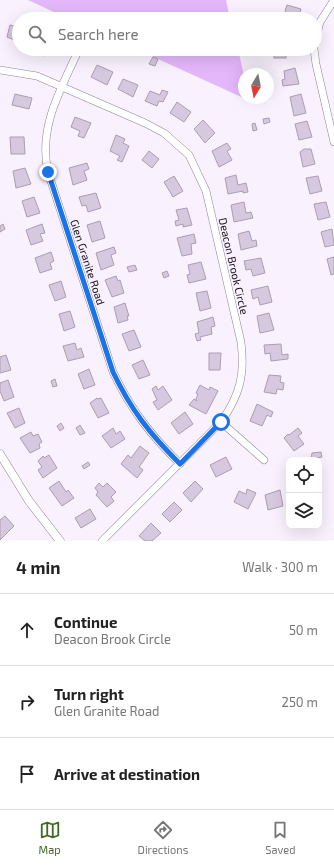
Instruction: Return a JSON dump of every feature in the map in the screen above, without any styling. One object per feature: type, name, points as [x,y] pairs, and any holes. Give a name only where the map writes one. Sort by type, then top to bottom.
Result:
[{"type":"street","points":[[322,19],[334,0]]},
{"type":"street","name":"Glen Granite Road","points":[[76,56],[50,113],[45,145],[45,159],[113,372],[124,395],[138,418],[152,437],[180,464]]},
{"type":"street","points":[[315,56],[334,142]]},
{"type":"street","name":"Deacon Brook Circle","points":[[0,70],[37,76],[62,86],[164,133],[189,155],[198,170],[206,191],[241,342],[243,359],[242,375],[238,392],[232,406],[221,422],[102,541]]},
{"type":"street","points":[[221,422],[264,460]]},
{"type":"street","points":[[0,454],[29,501],[60,541]]},
{"type":"shaded area","points":[[28,0],[226,0],[229,12],[54,12]]},
{"type":"shaded area","points":[[151,56],[240,56],[242,68],[238,68],[238,96]]},
{"type":"building","points":[[287,5],[301,9],[300,12],[285,11]]},
{"type":"building","points":[[10,25],[12,25],[12,39],[7,37]]},
{"type":"building","points":[[274,56],[286,56],[286,58],[274,58]]},
{"type":"building","points":[[153,57],[158,59],[155,66],[149,64]]},
{"type":"building","points":[[97,65],[113,72],[107,85],[91,77]]},
{"type":"building","points":[[295,68],[299,84],[283,86],[282,80],[285,79],[284,71]]},
{"type":"building","points":[[123,79],[138,85],[133,97],[118,89]]},
{"type":"building","points":[[162,90],[168,92],[163,102],[159,101],[157,106],[145,101],[150,91],[160,95]]},
{"type":"building","points":[[15,94],[32,98],[29,109],[12,105]]},
{"type":"building","points":[[301,94],[306,113],[294,116],[290,97]]},
{"type":"building","points":[[177,102],[191,112],[184,122],[170,113]]},
{"type":"building","points":[[75,117],[91,123],[84,138],[78,136],[80,131],[71,127]]},
{"type":"building","points":[[269,118],[270,122],[264,124],[263,119]]},
{"type":"building","points":[[203,120],[215,133],[205,143],[194,129]]},
{"type":"building","points":[[307,121],[312,137],[299,140],[295,124]]},
{"type":"building","points":[[255,123],[257,130],[253,131],[252,124]]},
{"type":"building","points":[[116,135],[125,139],[123,143],[129,146],[122,162],[117,160],[120,156],[110,151]]},
{"type":"building","points":[[10,137],[24,137],[25,154],[11,154]]},
{"type":"building","points":[[227,143],[231,149],[227,151],[232,160],[219,167],[212,151]]},
{"type":"building","points":[[304,149],[311,149],[315,164],[303,167],[300,152]]},
{"type":"building","points":[[149,151],[159,159],[152,168],[142,160]]},
{"type":"building","points":[[87,163],[89,169],[84,171],[87,180],[73,185],[69,168]]},
{"type":"building","points":[[25,168],[31,184],[16,188],[13,171]]},
{"type":"building","points":[[236,175],[238,185],[246,183],[248,192],[243,193],[243,191],[228,194],[225,178]]},
{"type":"building","points":[[174,176],[183,191],[173,197],[164,182]]},
{"type":"building","points":[[318,176],[322,191],[310,194],[306,178]]},
{"type":"building","points":[[96,193],[101,208],[88,212],[86,205],[82,206],[79,197]]},
{"type":"building","points":[[34,197],[40,213],[27,217],[22,201]]},
{"type":"building","points":[[244,202],[246,213],[251,212],[253,218],[234,222],[231,205]]},
{"type":"building","points":[[326,202],[330,217],[318,220],[314,204]]},
{"type":"building","points":[[187,208],[192,225],[183,227],[183,224],[176,226],[175,221],[179,220],[176,210]]},
{"type":"building","points":[[100,221],[105,238],[92,242],[87,225]]},
{"type":"building","points":[[3,224],[5,229],[0,232],[0,226]]},
{"type":"building","points":[[42,224],[45,233],[40,234],[43,241],[31,245],[26,230]]},
{"type":"building","points":[[332,229],[334,245],[325,247],[321,232]]},
{"type":"building","points":[[249,231],[252,241],[256,240],[257,246],[241,250],[238,234]]},
{"type":"building","points":[[194,234],[196,243],[191,244],[192,254],[182,256],[177,238]]},
{"type":"building","points":[[114,247],[116,253],[111,255],[114,265],[101,270],[96,253]]},
{"type":"building","points":[[51,252],[54,261],[50,263],[52,269],[40,273],[35,258]]},
{"type":"building","points":[[334,257],[334,274],[331,275],[327,259]]},
{"type":"building","points":[[261,258],[265,273],[253,276],[251,269],[246,270],[244,261]]},
{"type":"building","points":[[201,262],[206,279],[189,283],[187,275],[190,274],[188,265]]},
{"type":"building","points":[[135,265],[137,270],[129,272],[127,267]]},
{"type":"building","points":[[167,271],[169,276],[164,278],[162,273]]},
{"type":"building","points":[[116,276],[118,281],[120,280],[124,293],[112,297],[105,280]]},
{"type":"building","points":[[61,281],[66,297],[55,301],[49,285]]},
{"type":"building","points":[[268,286],[272,302],[260,305],[258,297],[253,299],[251,290]]},
{"type":"building","points":[[207,291],[211,308],[200,311],[196,293]]},
{"type":"building","points":[[125,303],[129,316],[127,316],[128,320],[118,323],[114,307]]},
{"type":"building","points":[[70,311],[75,327],[64,331],[59,314]]},
{"type":"building","points":[[269,313],[274,330],[260,333],[257,316]]},
{"type":"building","points":[[213,317],[215,326],[211,327],[212,334],[200,337],[201,340],[197,341],[195,334],[199,333],[197,322]]},
{"type":"building","points":[[134,330],[141,347],[129,351],[122,334]]},
{"type":"building","points":[[75,343],[77,350],[81,348],[84,357],[68,361],[63,346]]},
{"type":"building","points":[[281,344],[282,355],[288,354],[288,359],[271,361],[270,353],[265,354],[264,345]]},
{"type":"building","points":[[209,353],[221,353],[220,370],[209,370]]},
{"type":"building","points":[[6,355],[11,370],[0,373],[0,357]]},
{"type":"building","points":[[143,360],[150,375],[139,379],[132,365]]},
{"type":"building","points":[[89,369],[95,385],[84,389],[78,374]]},
{"type":"building","points":[[269,375],[281,376],[280,382],[284,383],[283,390],[277,389],[276,394],[264,392]]},
{"type":"building","points":[[55,379],[57,386],[53,387],[51,381]]},
{"type":"building","points":[[8,380],[14,397],[4,401],[0,391],[0,383]]},
{"type":"building","points":[[200,385],[209,390],[210,387],[218,391],[206,414],[189,405],[194,399],[197,401],[196,399],[198,394],[196,393]]},
{"type":"building","points":[[156,386],[158,390],[163,386],[172,400],[158,410],[153,402],[157,400],[152,389]]},
{"type":"building","points":[[97,398],[101,398],[109,413],[98,418],[90,403]]},
{"type":"building","points":[[257,404],[273,412],[271,417],[267,415],[262,426],[250,421]]},
{"type":"building","points":[[19,408],[25,423],[15,428],[7,413]]},
{"type":"building","points":[[185,412],[193,424],[179,434],[171,423]]},
{"type":"building","points":[[61,423],[64,428],[60,431],[57,426]]},
{"type":"building","points":[[80,425],[85,433],[80,435],[76,428]]},
{"type":"building","points":[[113,428],[116,434],[120,431],[125,439],[111,448],[102,436]]},
{"type":"building","points":[[298,428],[302,433],[298,436],[304,444],[294,451],[284,438]]},
{"type":"building","points":[[31,432],[33,436],[38,434],[42,442],[39,444],[40,448],[30,453],[20,438]]},
{"type":"building","points":[[140,446],[149,453],[139,467],[143,470],[137,478],[121,464],[128,455],[131,458]]},
{"type":"building","points":[[321,452],[322,457],[311,457],[312,453]]},
{"type":"building","points":[[49,455],[57,468],[43,478],[38,470],[42,467],[38,461],[43,456],[44,458]]},
{"type":"building","points":[[226,457],[232,469],[216,477],[210,465]]},
{"type":"building","points":[[88,462],[90,465],[84,469],[82,466]]},
{"type":"building","points":[[59,481],[66,492],[68,490],[74,498],[62,506],[49,488]]},
{"type":"building","points":[[195,481],[203,489],[191,502],[183,493]]},
{"type":"building","points":[[99,483],[103,487],[107,483],[116,492],[111,497],[114,501],[107,507],[96,495],[98,492],[95,488]]},
{"type":"building","points":[[247,489],[256,493],[248,509],[234,502],[239,491],[246,494]]},
{"type":"building","points":[[280,490],[283,506],[268,510],[265,495]]},
{"type":"building","points":[[174,502],[182,510],[170,522],[162,514]]},
{"type":"building","points":[[90,509],[96,519],[81,528],[75,518]]},
{"type":"building","points":[[5,516],[14,526],[0,540],[0,520]]},
{"type":"building","points":[[151,523],[161,533],[152,541],[145,541],[139,536]]},
{"type":"route","points":[[48,172],[105,351],[124,395],[138,418],[152,437],[180,464],[211,434],[221,422]]}]
